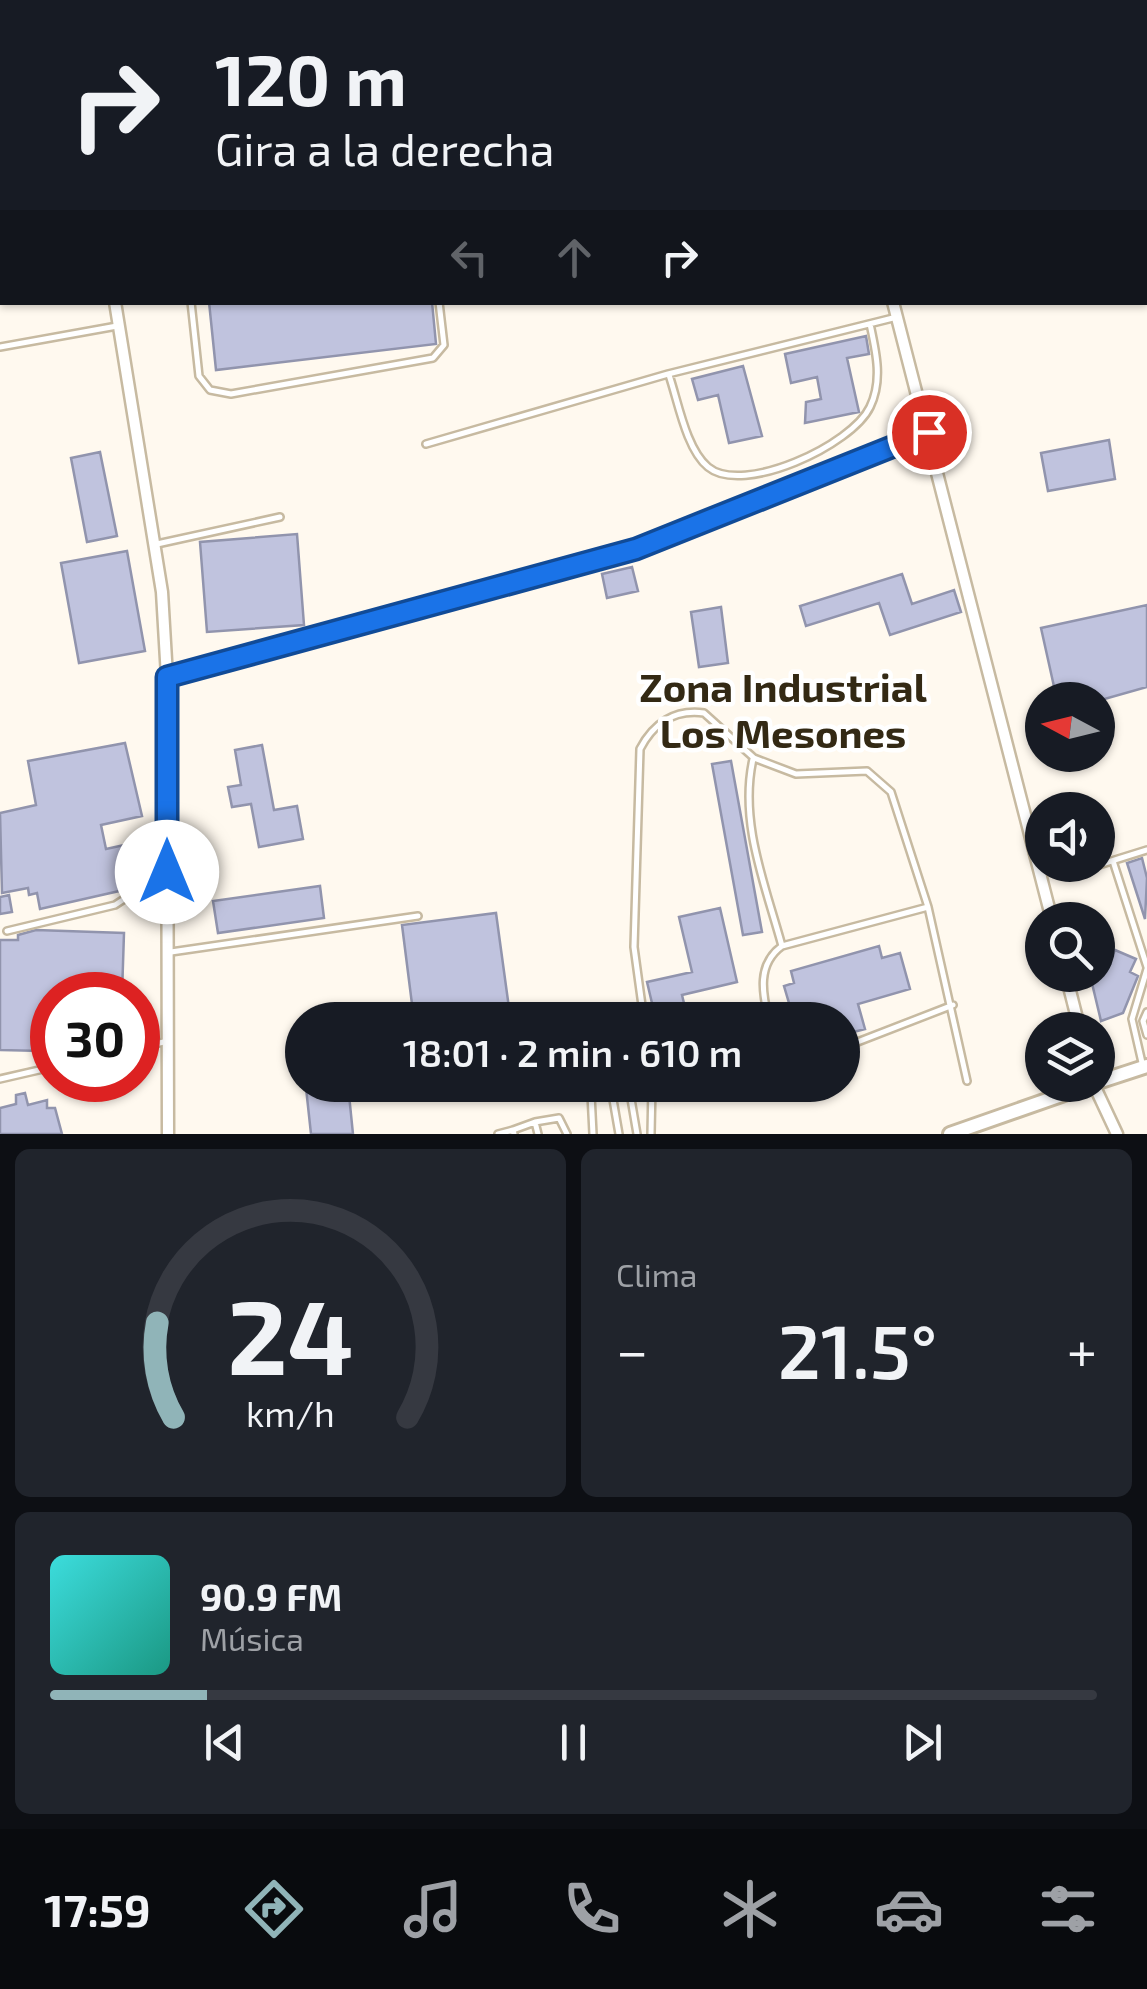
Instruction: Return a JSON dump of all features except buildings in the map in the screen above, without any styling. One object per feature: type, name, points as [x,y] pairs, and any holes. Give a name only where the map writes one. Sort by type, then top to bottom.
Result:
[{"type":"street","points":[[117,305],[154,544],[167,677],[168,1134]]},
{"type":"street","points":[[894,305],[1047,902]]},
{"type":"street","points":[[1115,1077],[1145,1067]]},
{"type":"street","points":[[950,1134],[1042,1102]]},
{"type":"street","points":[[1102,1102],[1117,1134]]},
{"type":"lane","points":[[191,305],[200,376],[210,390],[231,394],[433,358],[444,345],[439,305]]},
{"type":"lane","points":[[426,444],[668,374],[897,317]]},
{"type":"lane","points":[[668,374],[700,459],[712,470],[742,476],[807,458],[860,422],[878,378],[870,324]]},
{"type":"lane","points":[[0,347],[120,325]]},
{"type":"lane","points":[[167,677],[636,549],[929,432]]},
{"type":"lane","points":[[154,544],[280,517]]},
{"type":"lane","points":[[642,1002],[634,947],[640,750],[662,722],[690,711],[715,719],[754,758],[796,774],[867,771],[882,780],[891,792],[928,908],[953,1005],[967,1081]]},
{"type":"lane","points":[[754,758],[746,794],[752,838],[782,946]]},
{"type":"lane","points":[[1115,860],[1147,850]]},
{"type":"lane","points":[[1115,868],[1147,968],[1132,1019],[1145,1067]]},
{"type":"lane","points":[[7,931],[115,906],[167,872]]},
{"type":"lane","points":[[766,1002],[762,980],[772,953],[782,946],[928,908]]},
{"type":"lane","points":[[168,952],[418,916]]},
{"type":"lane","points":[[1139,949],[1147,952]]},
{"type":"lane","points":[[860,1041],[953,1005]]},
{"type":"lane","points":[[1147,1012],[1143,1020],[1147,1035]]},
{"type":"lane","points":[[160,1043],[168,1041]]},
{"type":"lane","points":[[0,1079],[30,1072]]},
{"type":"lane","points":[[591,1102],[593,1134]]},
{"type":"lane","points":[[614,1102],[620,1134]]},
{"type":"lane","points":[[632,1102],[637,1134]]},
{"type":"lane","points":[[651,1134],[652,1102]]},
{"type":"lane","points":[[498,1134],[559,1118],[567,1134]]},
{"type":"lane","points":[[535,1122],[538,1134]]},
{"type":"district","name":"Zona Industrial Los Mesones","points":[[783,711]]},
{"type":"route","points":[[167,872],[167,677],[636,549],[929,432]]}]
